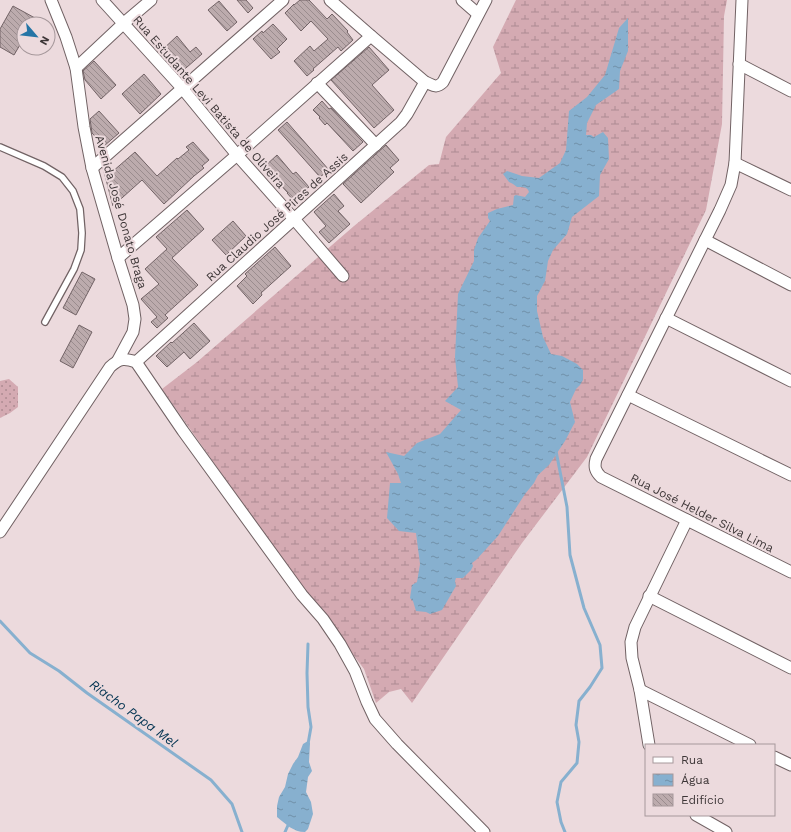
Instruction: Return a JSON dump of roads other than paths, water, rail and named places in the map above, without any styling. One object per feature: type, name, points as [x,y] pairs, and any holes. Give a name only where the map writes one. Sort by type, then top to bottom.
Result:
[{"type":"street","name":"Avenida José Donato Braga","points":[[0,532],[110,366],[118,360],[133,332],[135,319],[134,305],[118,258],[92,168],[84,127],[76,68],[66,37],[51,0]]},
{"type":"street","name":"Rua Estudante Levi Batista de Oliveira","points":[[102,0],[182,88],[237,155],[343,276]]},
{"type":"street","points":[[76,68],[151,0]]},
{"type":"street","points":[[92,168],[283,0]]},
{"type":"street","points":[[330,0],[425,82],[434,86],[440,86],[443,82],[486,0]]},
{"type":"street","points":[[462,0],[478,14]]},
{"type":"street","points":[[742,0],[735,163],[731,185],[628,395],[791,475]]},
{"type":"street","points":[[118,258],[371,36]]},
{"type":"street","points":[[739,64],[791,91]]},
{"type":"street","name":"Rua Claudio José Pires de Assis","points":[[136,362],[400,122],[407,114],[425,82]]},
{"type":"street","points":[[317,84],[376,145]]},
{"type":"street","points":[[735,163],[791,190]]},
{"type":"street","points":[[705,240],[791,285]]},
{"type":"street","points":[[666,318],[791,381]]},
{"type":"street","points":[[118,360],[127,359],[136,362],[183,431],[302,595],[323,620],[340,644],[355,671],[375,719],[397,744],[484,832]]},
{"type":"street","name":"Rua José Helder Silva Lima","points":[[628,395],[596,459],[594,466],[595,472],[601,477],[791,572]]},
{"type":"street","points":[[649,744],[640,690],[632,658],[631,642],[635,627],[649,596],[687,520]]},
{"type":"street","points":[[649,596],[791,668]]},
{"type":"street","points":[[640,690],[748,744]]},
{"type":"street","points":[[775,757],[791,765]]},
{"type":"street","points":[[698,816],[726,832]]},
{"type":"lane","points":[[0,147],[44,166],[62,177],[73,191],[80,209],[82,233],[81,250],[74,269],[45,322]]},
{"type":"water","points":[[628,18],[628,51],[620,71],[619,89],[596,105],[587,123],[586,135],[591,135],[594,137],[603,132],[608,138],[609,159],[600,175],[599,196],[572,217],[567,234],[553,250],[548,261],[545,281],[537,296],[537,311],[543,337],[551,354],[562,356],[577,364],[583,370],[583,380],[576,389],[570,402],[575,422],[565,441],[549,465],[538,475],[498,536],[472,563],[473,566],[471,570],[463,578],[456,578],[456,586],[442,610],[430,614],[416,611],[413,601],[410,598],[412,585],[417,582],[420,564],[416,533],[399,531],[387,518],[390,483],[401,483],[398,474],[386,452],[404,456],[417,443],[440,434],[461,410],[445,401],[458,387],[455,357],[458,294],[474,261],[474,250],[478,238],[490,221],[488,218],[488,213],[513,205],[514,196],[525,197],[529,192],[526,188],[517,187],[509,182],[503,174],[507,171],[522,176],[539,178],[560,163],[566,150],[569,111],[587,97],[605,75],[619,28]]},
{"type":"water","points":[[308,741],[310,743],[309,762],[312,771],[308,777],[306,792],[311,802],[313,814],[308,829],[305,832],[301,832],[293,829],[277,817],[277,806],[279,797],[285,787],[288,774],[298,757],[303,744]]},
{"type":"waterway","points":[[556,451],[567,507],[570,555],[584,608],[600,645],[602,668],[579,701],[576,725],[579,742],[577,763],[561,782],[557,802],[561,822],[565,832]]},
{"type":"waterway","name":"Riacho Papa Mel","points":[[0,621],[30,653],[59,671],[87,693],[211,780],[232,804],[242,832]]},
{"type":"waterway","points":[[308,644],[308,707],[311,727],[308,744]]},
{"type":"waterway","points":[[285,832],[289,823]]}]
